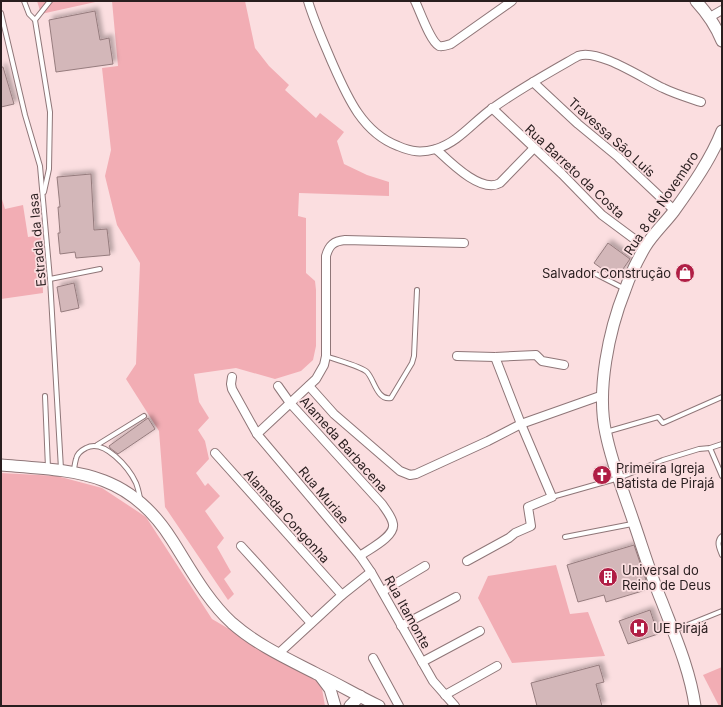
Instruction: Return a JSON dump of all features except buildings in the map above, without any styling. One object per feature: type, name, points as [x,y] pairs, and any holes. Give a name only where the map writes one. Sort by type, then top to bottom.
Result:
[{"type":"main road","points":[[696,1],[710,17],[722,41]]},
{"type":"main road","name":"Rua 8 de Novembro","points":[[695,706],[688,672],[653,581],[635,523],[611,456],[605,432],[603,395],[607,356],[615,318],[633,270],[645,247],[719,148],[722,131]]},
{"type":"main road","points":[[1,465],[74,472],[107,481],[122,489],[140,503],[162,525],[204,590],[221,612],[243,632],[278,654],[376,705]]},
{"type":"main road","points":[[319,675],[330,689],[335,706]]},
{"type":"main road","points":[[350,706],[360,696]]},
{"type":"street","points":[[308,1],[313,17],[341,84],[355,109],[366,124],[377,135],[392,144],[412,152],[436,149],[450,143],[470,129],[492,108],[533,82],[578,56],[585,54],[626,67],[663,88],[701,102]]},
{"type":"street","points":[[415,1],[430,35],[439,46],[442,46],[451,44],[512,1]]},
{"type":"street","points":[[710,17],[722,10]]},
{"type":"street","name":"Travessa São Luís","points":[[533,82],[578,124],[618,157],[674,210]]},
{"type":"street","name":"Rua Barreto da Costa","points":[[492,108],[562,174],[602,215],[645,247]]},
{"type":"street","points":[[436,149],[460,171],[478,181],[495,186],[500,183],[534,148]]},
{"type":"street","points":[[257,434],[316,379],[324,365],[326,356],[326,256],[328,250],[335,242],[345,240],[464,244]]},
{"type":"street","points":[[457,356],[536,355],[542,361],[564,365]]},
{"type":"street","points":[[467,561],[509,538],[515,533],[531,526],[528,507],[552,497],[521,424],[495,356]]},
{"type":"street","name":"Rua Muriae","points":[[232,377],[232,389],[257,434],[360,556],[371,572]]},
{"type":"street","name":"Alameda Barbacena","points":[[278,386],[290,403],[382,504],[391,519],[393,529],[388,536],[360,556]]},
{"type":"street","points":[[309,386],[334,414],[400,471],[410,475],[416,474],[488,441],[521,424],[603,395]]},
{"type":"street","name":"Alameda Congonha","points":[[215,453],[342,594]]},
{"type":"street","points":[[241,546],[311,624]]},
{"type":"street","points":[[383,591],[425,566]]},
{"type":"street","name":"Rua Itamonte","points":[[278,654],[342,594],[371,572],[433,680],[455,706]]},
{"type":"street","points":[[401,626],[456,598]]},
{"type":"street","points":[[422,662],[480,630]]},
{"type":"street","points":[[373,658],[399,706]]},
{"type":"street","points":[[445,695],[497,666]]},
{"type":"lane","points":[[24,1],[29,14],[35,20],[50,112],[49,168],[43,196]]},
{"type":"lane","points":[[35,20],[50,1]]},
{"type":"lane","name":"Estrada da Iasa","points":[[1,13],[25,115],[40,166],[50,279],[61,470]]},
{"type":"lane","points":[[50,279],[100,269]]},
{"type":"lane","points":[[592,272],[625,289]]},
{"type":"lane","points":[[326,356],[364,370],[371,378],[376,389],[385,398],[391,398],[412,363],[414,356],[418,290]]},
{"type":"lane","points":[[45,396],[48,469]]},
{"type":"lane","points":[[605,432],[657,417],[659,417],[663,423],[722,397]]},
{"type":"lane","points":[[74,472],[78,455],[87,448],[97,445],[144,416]]},
{"type":"lane","points":[[552,497],[619,478],[674,456],[722,444]]},
{"type":"lane","points":[[97,445],[111,453],[128,471],[137,484],[140,503]]},
{"type":"lane","points":[[710,448],[722,476]]},
{"type":"lane","points":[[565,537],[635,523]]},
{"type":"lane","points":[[722,536],[719,540],[722,555]]},
{"type":"lane","points":[[673,631],[722,611]]},
{"type":"shaded area","points":[[37,1],[100,1],[41,14]]},
{"type":"shaded area","points":[[112,1],[245,1],[255,48],[269,66],[289,85],[285,90],[316,118],[320,113],[344,132],[337,141],[344,164],[367,175],[389,182],[389,196],[299,193],[298,216],[306,218],[306,273],[315,281],[316,290],[316,346],[313,360],[301,371],[275,379],[236,368],[194,374],[199,402],[209,418],[198,430],[205,441],[209,459],[196,473],[205,486],[208,483],[220,496],[205,511],[224,538],[217,547],[231,572],[224,579],[234,594],[228,600],[165,507],[159,431],[126,379],[136,364],[140,263],[117,225],[105,176],[111,150],[102,68],[118,66]]},
{"type":"shaded area","points":[[1,196],[5,209],[23,205],[28,237],[41,235],[43,293],[1,299]]},
{"type":"shaded area","points":[[1,473],[57,476],[102,488],[146,517],[212,619],[316,680],[322,689],[325,706],[1,706]]},
{"type":"shaded area","points":[[556,565],[570,614],[588,612],[605,656],[512,663],[478,598],[488,576]]},
{"type":"shaded area","points":[[722,667],[722,706],[719,706],[703,675]]},
{"type":"place","name":"Salvador Construção","points":[[685,273]]},
{"type":"place","name":"Primeira Igreja Batista de Pirajá","points":[[602,475]]},
{"type":"place","name":"Universal do Reino de Deus","points":[[608,577]]},
{"type":"place","name":"UE Pirajá","points":[[639,628]]}]
